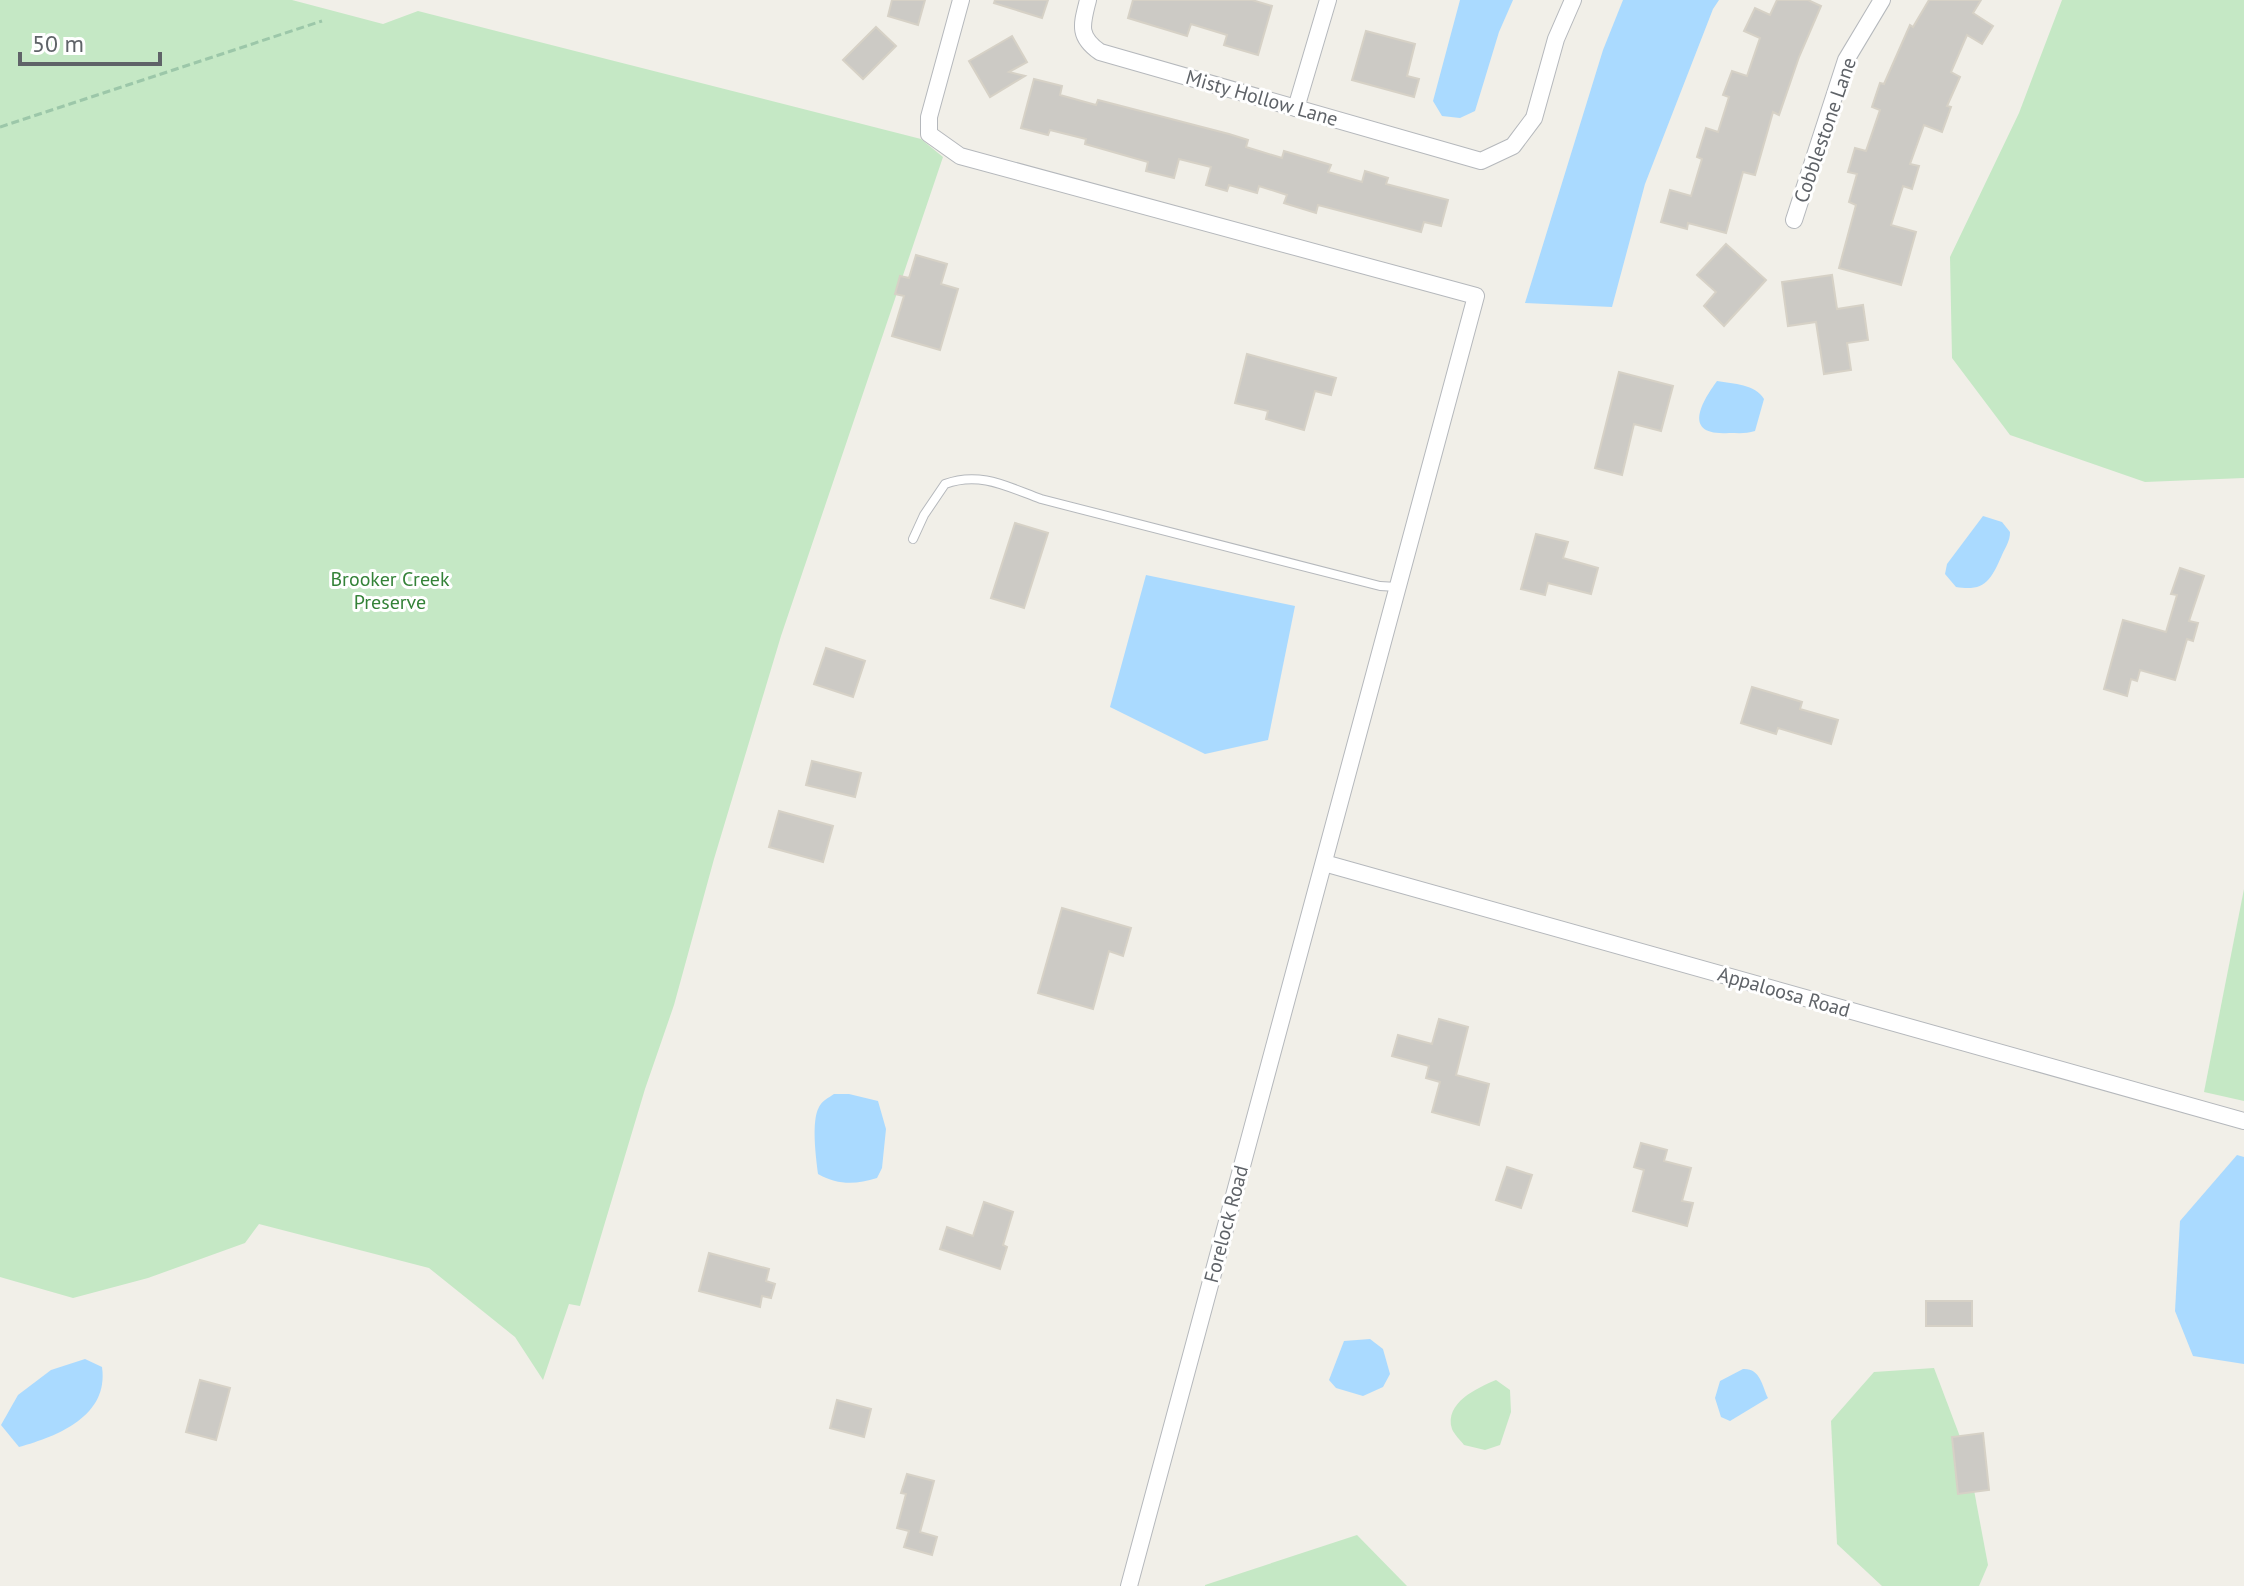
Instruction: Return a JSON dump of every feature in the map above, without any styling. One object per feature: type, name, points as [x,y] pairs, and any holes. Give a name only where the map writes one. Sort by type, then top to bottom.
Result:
[{"type":"street","name":"Forelock Road","points":[[961,0],[929,117],[929,134],[960,156],[1476,296],[1129,1586]]},
{"type":"street","name":"Misty Hollow Lane","points":[[1088,0],[1082,26],[1087,43],[1100,52],[1481,161],[1513,146],[1534,118],[1556,39],[1573,0]]},
{"type":"street","points":[[1296,108],[1328,0]]},
{"type":"street","name":"Cobblestone Lane","points":[[1794,220],[1846,60],[1882,0]]},
{"type":"street","name":"Appaloosa Road","points":[[1324,863],[2244,1121]]},
{"type":"lane","points":[[913,539],[924,515],[945,484],[970,477],[1041,499],[1380,586],[1398,587]]},
{"type":"path","points":[[0,127],[322,21]]},
{"type":"green space","name":"Brooker Creek Preserve","points":[[0,0],[292,0],[383,24],[418,11],[921,139],[943,157],[781,636],[674,1005],[645,1089],[580,1306],[569,1304],[543,1380],[515,1337],[429,1268],[259,1224],[245,1243],[148,1278],[73,1298],[0,1277]]},
{"type":"green space","points":[[2062,0],[2244,0],[2244,478],[2145,482],[2010,435],[1952,358],[1950,257],[2019,113]]},
{"type":"green space","points":[[2244,889],[2244,1101],[2204,1092]]},
{"type":"green space","points":[[1934,1368],[1968,1458],[1988,1565],[1979,1586],[1882,1586],[1837,1544],[1831,1421],[1874,1372]]},
{"type":"green space","points":[[1496,1380],[1510,1390],[1511,1412],[1500,1445],[1485,1450],[1464,1445],[1452,1429],[1453,1412],[1464,1398]]},
{"type":"green space","points":[[1357,1535],[1407,1586],[1205,1586],[1205,1585]]},
{"type":"water","points":[[1460,0],[1513,0],[1499,32],[1475,111],[1460,118],[1442,116],[1433,101]]},
{"type":"water","points":[[1623,0],[1719,0],[1645,184],[1612,307],[1525,303],[1603,50]]},
{"type":"water","points":[[1717,381],[1750,388],[1764,399],[1755,431],[1714,433],[1700,424],[1701,408]]},
{"type":"water","points":[[1983,516],[2002,522],[2010,532],[2009,541],[1986,582],[1974,588],[1956,587],[1945,574],[1947,564]]},
{"type":"water","points":[[1146,575],[1295,606],[1268,740],[1205,754],[1110,707]]},
{"type":"water","points":[[834,1094],[878,1101],[886,1129],[882,1168],[877,1178],[847,1183],[818,1174],[815,1121],[819,1107]]},
{"type":"water","points":[[2237,1155],[2244,1157],[2244,1364],[2193,1356],[2175,1311],[2180,1221]]},
{"type":"water","points":[[1370,1339],[1383,1349],[1390,1374],[1383,1387],[1363,1396],[1336,1388],[1329,1380],[1344,1341]]},
{"type":"water","points":[[85,1359],[102,1367],[102,1384],[89,1411],[64,1430],[19,1447],[1,1425],[18,1395],[51,1370]]},
{"type":"water","points":[[1743,1369],[1757,1374],[1768,1398],[1730,1421],[1721,1417],[1715,1398],[1720,1381]]},
{"type":"building","points":[[892,0],[925,0],[918,25],[888,16]]},
{"type":"building","points":[[995,0],[1048,0],[1042,18],[994,3]]},
{"type":"building","points":[[1133,0],[1252,0],[1272,6],[1258,55],[1224,45],[1227,35],[1191,24],[1187,36],[1128,18]]},
{"type":"building","points":[[1777,0],[1808,0],[1821,6],[1779,115],[1773,112],[1755,175],[1743,172],[1726,233],[1688,223],[1687,229],[1661,222],[1670,190],[1691,196],[1702,159],[1697,157],[1706,128],[1718,132],[1729,97],[1723,95],[1732,71],[1747,76],[1760,38],[1744,31],[1755,8],[1770,15]]},
{"type":"building","points":[[1929,0],[1981,0],[1973,13],[1993,26],[1982,44],[1967,35],[1951,72],[1960,77],[1947,106],[1951,107],[1942,132],[1924,125],[1910,164],[1919,166],[1912,189],[1903,186],[1891,225],[1916,232],[1901,285],[1839,268],[1856,205],[1849,202],[1857,174],[1848,172],[1855,148],[1866,151],[1880,110],[1872,107],[1880,83],[1884,84],[1910,25],[1913,27]]},
{"type":"building","points":[[876,27],[896,46],[863,79],[843,60]]},
{"type":"building","points":[[1366,31],[1415,44],[1407,76],[1419,79],[1414,97],[1352,80]]},
{"type":"building","points":[[1012,36],[1027,62],[1009,72],[1025,76],[990,97],[969,61]]},
{"type":"building","points":[[1034,79],[1062,86],[1060,95],[1096,105],[1098,100],[1229,134],[1248,140],[1246,147],[1282,158],[1284,151],[1331,165],[1328,172],[1362,182],[1365,171],[1388,178],[1386,184],[1448,200],[1441,226],[1424,222],[1421,232],[1318,205],[1316,213],[1284,203],[1287,195],[1259,186],[1257,193],[1229,185],[1227,191],[1206,185],[1211,167],[1179,159],[1174,178],[1146,171],[1148,162],[1085,144],[1086,139],[1050,130],[1048,135],[1021,128]]},
{"type":"building","points":[[1726,244],[1766,280],[1724,326],[1704,306],[1716,292],[1697,275]]},
{"type":"building","points":[[916,255],[947,264],[941,284],[958,289],[940,350],[892,336],[904,296],[895,294],[900,276],[909,278]]},
{"type":"building","points":[[1832,275],[1837,309],[1863,305],[1868,340],[1847,343],[1851,370],[1824,374],[1816,322],[1788,326],[1782,282]]},
{"type":"building","points":[[1247,354],[1336,378],[1331,395],[1315,391],[1304,430],[1266,419],[1268,411],[1235,403]]},
{"type":"building","points":[[1619,372],[1673,386],[1661,431],[1634,424],[1622,475],[1595,468]]},
{"type":"building","points":[[1015,523],[1048,533],[1024,608],[991,598]]},
{"type":"building","points":[[1536,534],[1568,542],[1563,558],[1598,568],[1591,594],[1548,583],[1545,595],[1521,589]]},
{"type":"building","points":[[2180,568],[2204,576],[2189,621],[2198,623],[2193,641],[2187,639],[2175,680],[2140,670],[2137,681],[2131,679],[2127,696],[2104,689],[2123,620],[2166,632],[2177,595],[2171,594]]},
{"type":"building","points":[[826,648],[865,661],[853,697],[814,684]]},
{"type":"building","points":[[1752,687],[1802,702],[1800,709],[1838,720],[1831,744],[1778,728],[1776,734],[1741,723]]},
{"type":"building","points":[[812,761],[861,773],[855,797],[806,785]]},
{"type":"building","points":[[779,811],[833,826],[823,862],[769,847]]},
{"type":"building","points":[[1062,908],[1131,928],[1123,956],[1109,951],[1093,1009],[1038,993]]},
{"type":"building","points":[[1439,1019],[1468,1027],[1456,1075],[1489,1084],[1479,1125],[1432,1112],[1440,1082],[1426,1078],[1429,1066],[1392,1056],[1398,1035],[1432,1044]]},
{"type":"building","points":[[1641,1143],[1667,1150],[1664,1161],[1691,1168],[1682,1201],[1693,1203],[1687,1226],[1633,1211],[1644,1170],[1634,1167]]},
{"type":"building","points":[[1507,1167],[1532,1175],[1521,1208],[1496,1200]]},
{"type":"building","points":[[984,1202],[1013,1212],[1003,1245],[1007,1247],[1000,1269],[940,1249],[947,1227],[973,1236]]},
{"type":"building","points":[[709,1253],[769,1269],[766,1281],[775,1284],[771,1298],[762,1296],[760,1307],[699,1291]]},
{"type":"building","points":[[1926,1301],[1972,1301],[1972,1326],[1926,1326]]},
{"type":"building","points":[[200,1380],[230,1388],[216,1440],[186,1432]]},
{"type":"building","points":[[837,1400],[871,1409],[864,1437],[830,1428]]},
{"type":"building","points":[[1983,1433],[1989,1490],[1958,1494],[1952,1437]]},
{"type":"building","points":[[907,1474],[934,1481],[920,1532],[937,1537],[932,1555],[904,1547],[909,1531],[897,1528],[906,1494],[901,1493]]}]
